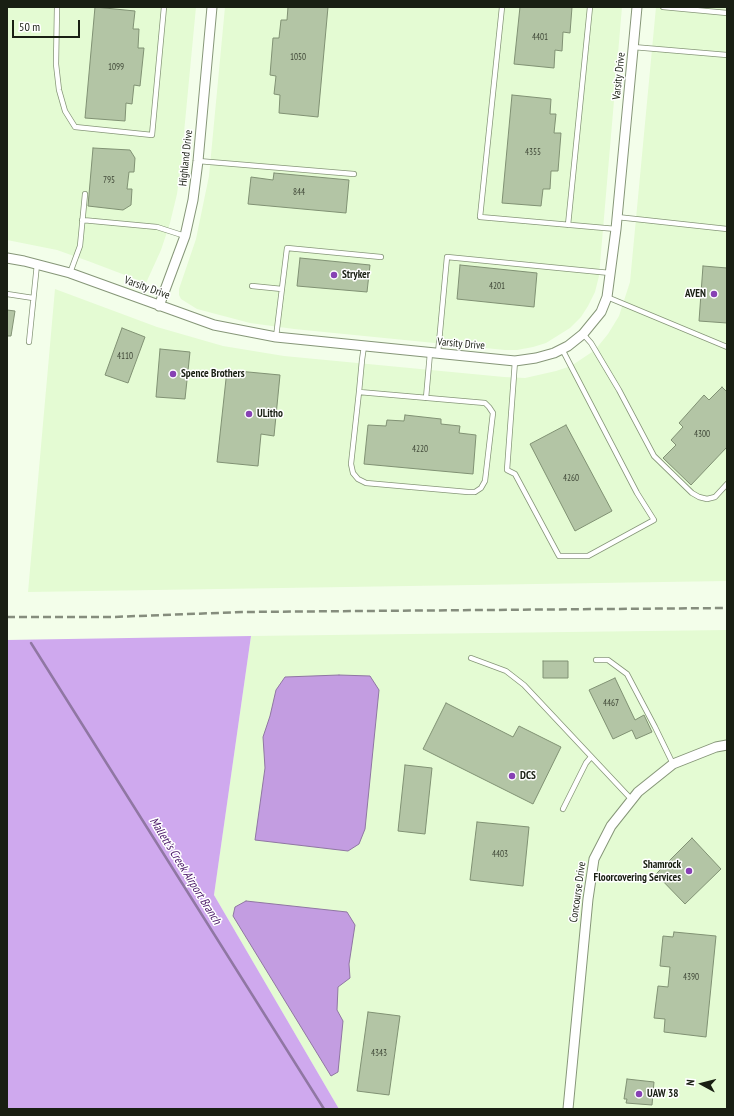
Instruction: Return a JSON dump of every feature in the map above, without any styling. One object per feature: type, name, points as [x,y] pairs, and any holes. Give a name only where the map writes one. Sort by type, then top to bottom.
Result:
[{"type":"street","name":"Highland Drive","points":[[159,306],[185,236],[193,200],[212,7]]},
{"type":"street","name":"Varsity Drive","points":[[7,258],[70,273],[214,325],[276,337],[515,361],[536,358],[562,349],[583,334],[601,312],[607,297],[616,229],[637,7]]},
{"type":"street","name":"Concourse Drive","points":[[568,1109],[588,899],[594,859],[611,826],[638,792],[672,764],[716,747],[727,746]]},
{"type":"lane","points":[[57,7],[56,64],[59,90],[65,111],[75,127],[152,135],[164,7]]},
{"type":"lane","points":[[502,7],[480,217],[616,229]]},
{"type":"lane","points":[[568,225],[590,7]]},
{"type":"lane","points":[[663,7],[727,13]]},
{"type":"lane","points":[[633,47],[727,55]]},
{"type":"lane","points":[[198,161],[354,174]]},
{"type":"lane","points":[[70,273],[80,246],[85,194]]},
{"type":"lane","points":[[617,217],[727,229]]},
{"type":"lane","points":[[82,220],[157,227],[185,236]]},
{"type":"lane","points":[[276,337],[287,248],[381,257]]},
{"type":"lane","points":[[426,398],[434,353],[447,257],[611,273]]},
{"type":"lane","points":[[29,342],[37,264]]},
{"type":"lane","points":[[252,286],[282,289]]},
{"type":"lane","points":[[7,294],[33,298]]},
{"type":"lane","points":[[607,297],[727,347]]},
{"type":"lane","points":[[583,334],[592,344],[619,390],[654,456],[692,493],[700,497],[707,499],[715,497],[727,484]]},
{"type":"lane","points":[[359,392],[485,403],[493,413],[485,481],[481,488],[475,492],[366,483],[358,479],[353,473],[351,464],[364,346]]},
{"type":"lane","points":[[515,361],[506,470],[515,474],[559,556],[588,556],[654,520],[637,493],[562,349]]},
{"type":"lane","points":[[470,658],[506,671],[524,686],[632,800]]},
{"type":"lane","points":[[596,660],[608,660],[627,674],[655,727],[672,764]]},
{"type":"lane","points":[[562,809],[586,763],[591,757]]},
{"type":"shaded area","points":[[7,7],[196,7],[177,194],[170,223],[161,250],[146,283],[57,250],[7,240]]},
{"type":"shaded area","points":[[225,7],[622,7],[599,276],[595,292],[581,317],[570,328],[546,343],[517,350],[505,350],[294,329],[250,323],[197,309],[181,299],[179,289],[196,239],[209,176]]},
{"type":"shaded area","points":[[656,7],[727,7],[727,581],[28,592],[55,289],[157,327],[223,346],[284,356],[525,378],[571,366],[595,350],[608,334],[619,316],[630,282]]},
{"type":"shaded area","points":[[727,630],[727,1109],[339,1109],[214,895],[251,636]]},
{"type":"shaded area","points":[[251,636],[214,895],[339,1109],[7,1109],[7,640]]},
{"type":"shaded area","points":[[339,675],[370,676],[379,690],[365,829],[359,844],[348,851],[255,840],[265,768],[263,737],[276,690],[285,677]]},
{"type":"shaded area","points":[[246,901],[347,912],[355,925],[349,964],[350,978],[338,987],[337,1010],[343,1021],[338,1072],[331,1076],[233,916],[235,907]]},
{"type":"building","points":[[95,7],[135,11],[133,29],[139,29],[138,48],[144,48],[140,86],[134,85],[132,104],[126,103],[125,121],[85,118]]},
{"type":"building","points":[[288,7],[328,7],[318,117],[279,113],[280,95],[274,94],[276,76],[270,75],[273,38],[279,38],[281,20],[287,20]]},
{"type":"building","points":[[520,7],[572,7],[570,33],[563,32],[562,51],[555,50],[554,68],[514,64]]},
{"type":"building","points":[[512,95],[551,99],[550,114],[556,114],[554,133],[561,133],[558,171],[551,171],[550,189],[543,189],[541,206],[502,203]]},
{"type":"building","points":[[93,148],[130,150],[135,158],[134,172],[129,172],[127,189],[132,189],[131,205],[123,210],[88,206]]},
{"type":"building","points":[[274,173],[349,180],[346,213],[248,204],[251,177],[273,180]]},
{"type":"building","name":"Stryker","points":[[300,258],[370,265],[367,292],[297,286]]},
{"type":"building","points":[[460,265],[537,273],[534,307],[457,299]]},
{"type":"building","name":"AVEN","points":[[703,266],[727,268],[727,323],[699,321]]},
{"type":"building","points":[[7,310],[15,311],[11,336],[7,336]]},
{"type":"building","points":[[122,328],[145,337],[128,383],[105,375]]},
{"type":"building","name":"Spence Brothers","points":[[160,349],[190,352],[185,399],[156,397]]},
{"type":"building","name":"ULitho","points":[[227,370],[280,375],[274,436],[261,434],[258,466],[217,462]]},
{"type":"building","points":[[722,387],[727,392],[727,447],[691,485],[663,458],[676,445],[671,440],[683,427],[679,423],[704,395],[709,400]]},
{"type":"building","points":[[405,415],[441,419],[441,424],[460,426],[459,433],[476,435],[473,474],[364,464],[368,425],[386,426],[387,420],[404,421]]},
{"type":"building","points":[[566,425],[612,511],[575,531],[530,444]]},
{"type":"building","points":[[543,661],[568,661],[568,678],[543,678]]},
{"type":"building","points":[[615,678],[635,720],[644,715],[652,732],[636,739],[632,730],[613,739],[589,690]]},
{"type":"building","name":"DCS","points":[[446,703],[513,737],[519,726],[561,747],[533,804],[423,749]]},
{"type":"building","points":[[405,765],[432,768],[425,834],[398,831]]},
{"type":"building","points":[[477,822],[529,827],[523,886],[470,880]]},
{"type":"building","name":"Shamrock Floorcovering Services","points":[[692,838],[721,869],[685,904],[656,874]]},
{"type":"building","points":[[674,932],[716,936],[706,1037],[664,1032],[665,1019],[654,1018],[658,986],[668,987],[670,967],[660,966],[663,936],[673,937]]},
{"type":"building","points":[[368,1012],[400,1016],[389,1095],[357,1091]]},
{"type":"building","name":"UAW 38","points":[[627,1079],[654,1082],[652,1105],[626,1103],[627,1099],[624,1099]]},
{"type":"waterway","name":"Mallett's Creek Airport Branch","points":[[31,643],[324,1109]]},
{"type":"railway","points":[[7,617],[112,617],[242,612],[727,608]]},
{"type":"place","name":"Stryker","points":[[334,275]]},
{"type":"place","name":"AVEN","points":[[714,294]]},
{"type":"place","name":"Spence Brothers","points":[[173,374]]},
{"type":"place","name":"ULitho","points":[[249,414]]},
{"type":"place","name":"DCS","points":[[512,776]]},
{"type":"place","name":"Shamrock Floorcovering Services","points":[[689,871]]},
{"type":"place","name":"UAW 38","points":[[639,1094]]}]
